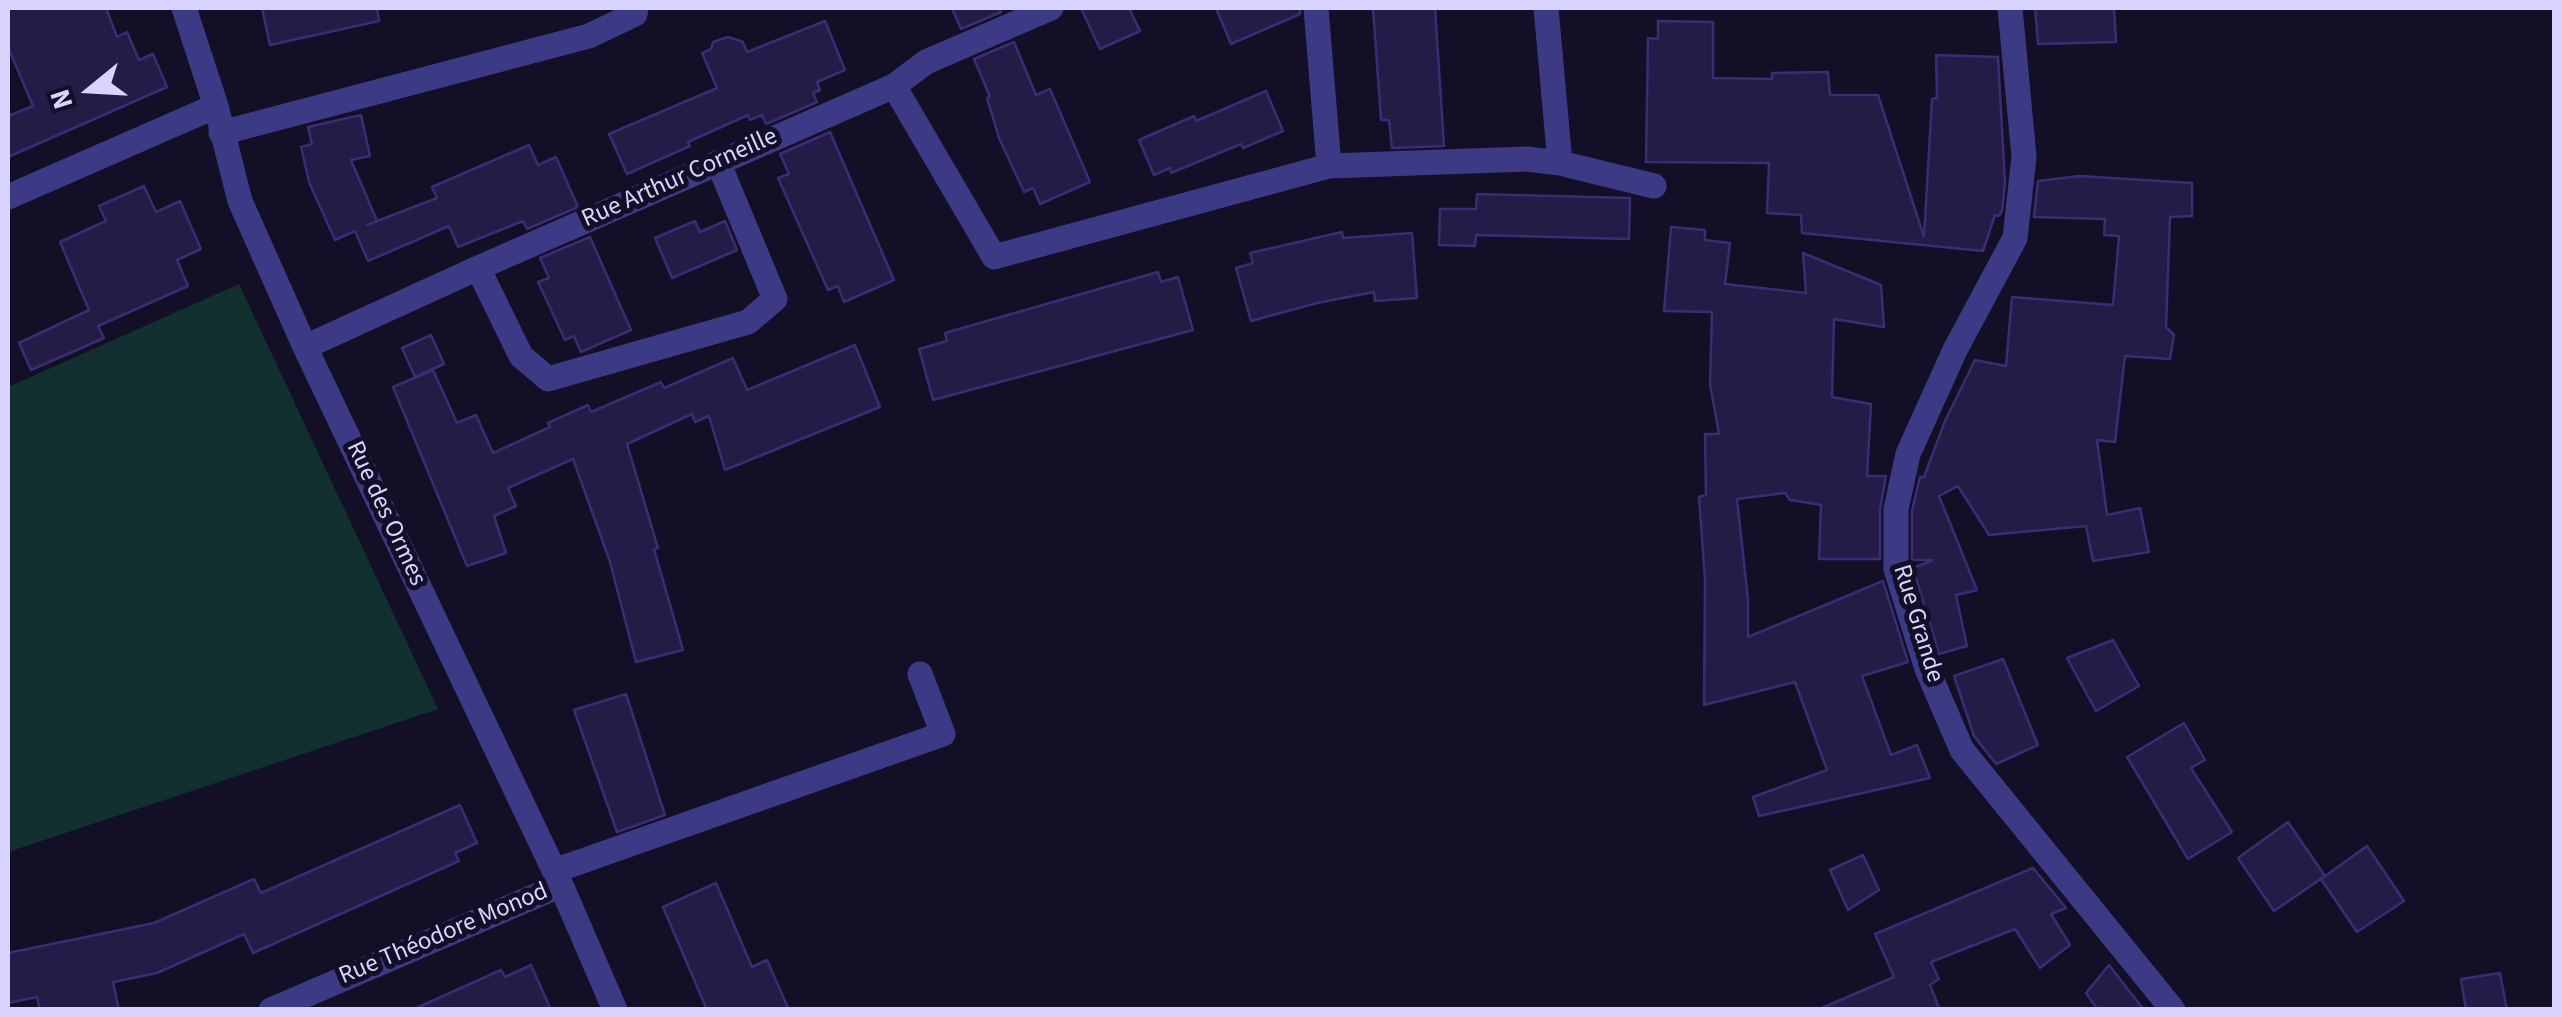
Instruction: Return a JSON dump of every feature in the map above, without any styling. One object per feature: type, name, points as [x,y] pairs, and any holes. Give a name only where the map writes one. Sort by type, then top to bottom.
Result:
[{"type":"street","name":"Rue des Ormes","points":[[184,8],[216,106],[240,201],[558,878],[616,1010]]},
{"type":"street","points":[[221,133],[589,36],[635,14],[636,8]]},
{"type":"street","name":"Rue Arthur Corneille","points":[[306,347],[894,86],[926,62],[1052,8]]},
{"type":"street","points":[[1316,8],[1329,166]]},
{"type":"street","points":[[1546,8],[1560,163]]},
{"type":"street","name":"Rue Grande","points":[[2010,8],[2024,157],[2015,238],[1955,350],[1908,454],[1896,509],[1896,569],[1928,669],[1962,750],[2173,1010]]},
{"type":"street","points":[[894,86],[994,257],[1329,166],[1527,159],[1654,186]]},
{"type":"street","points":[[8,197],[216,106]]},
{"type":"street","points":[[478,268],[521,356],[548,380],[748,322],[775,299],[718,162]]},
{"type":"street","name":"Rue Théodore Monod","points":[[271,1010],[558,878],[944,734],[920,674]]},
{"type":"green space","points":[[239,284],[438,709],[8,852],[8,387]]},
{"type":"building","points":[[8,8],[106,8],[117,37],[127,32],[139,60],[153,54],[167,87],[8,157],[8,116],[33,106],[8,47]]},
{"type":"building","points":[[262,8],[377,8],[379,21],[270,45]]},
{"type":"building","points":[[952,8],[999,8],[1001,12],[961,29]]},
{"type":"building","points":[[1081,8],[1129,8],[1140,31],[1100,49]]},
{"type":"building","points":[[1216,8],[1300,8],[1300,14],[1231,44]]},
{"type":"building","points":[[1373,8],[1435,8],[1444,146],[1392,148],[1389,120],[1381,120]]},
{"type":"building","points":[[2035,8],[2114,8],[2116,42],[2038,44]]},
{"type":"building","points":[[825,21],[845,70],[817,82],[820,90],[813,93],[817,102],[766,124],[762,115],[750,120],[748,115],[627,174],[609,134],[717,88],[702,53],[711,49],[713,42],[728,37],[743,42],[747,52]]},
{"type":"building","points":[[1658,21],[1713,22],[1713,78],[1772,79],[1772,73],[1828,72],[1830,95],[1878,95],[1924,237],[1932,99],[1937,98],[1936,55],[1998,57],[2005,182],[2002,211],[1995,215],[1983,251],[1802,233],[1801,215],[1767,213],[1769,163],[1646,162],[1648,38],[1658,39]]},
{"type":"building","points":[[1014,42],[1036,95],[1050,89],[1090,182],[1040,204],[1033,188],[1024,192],[999,138],[987,98],[990,97],[974,59]]},
{"type":"building","points":[[1266,91],[1283,131],[1171,173],[1170,168],[1154,175],[1139,140]]},
{"type":"building","points":[[361,115],[370,156],[351,160],[377,221],[367,225],[437,198],[432,187],[529,145],[538,165],[556,157],[578,207],[527,229],[523,221],[458,247],[449,226],[368,261],[355,231],[335,240],[309,182],[301,147],[312,144],[308,127]]},
{"type":"building","points":[[830,132],[894,280],[844,302],[838,286],[828,290],[778,178],[789,174],[780,154]]},
{"type":"building","points":[[2079,176],[2192,183],[2192,216],[2170,217],[2166,327],[2174,335],[2170,359],[2125,356],[2115,442],[2097,440],[2107,515],[2140,508],[2149,552],[2093,561],[2086,526],[1989,535],[1958,486],[1939,496],[1977,590],[1956,595],[1967,646],[1939,654],[1913,568],[1933,560],[1912,560],[1912,511],[1920,477],[1924,477],[1945,421],[1975,360],[2006,366],[2012,297],[2113,305],[2119,236],[2104,235],[2105,219],[2034,217],[2038,181]]},
{"type":"building","points":[[144,186],[156,212],[180,201],[201,249],[177,260],[188,286],[98,326],[104,338],[31,370],[19,343],[89,310],[60,242],[106,221],[99,206]]},
{"type":"building","points":[[1477,194],[1630,198],[1629,239],[1476,235],[1475,246],[1439,245],[1440,209],[1476,209]]},
{"type":"building","points":[[695,221],[700,232],[725,221],[737,250],[672,278],[655,238]]},
{"type":"building","points":[[1671,227],[1705,230],[1705,240],[1730,243],[1725,284],[1806,293],[1803,253],[1881,285],[1884,327],[1834,319],[1832,397],[1871,404],[1867,476],[1886,476],[1880,509],[1880,559],[1819,559],[1821,505],[1790,500],[1785,493],[1737,499],[1748,637],[1883,581],[1908,662],[1862,676],[1891,755],[1917,745],[1930,778],[1759,816],[1753,797],[1827,770],[1795,682],[1704,705],[1705,580],[1699,497],[1706,495],[1705,434],[1719,434],[1710,384],[1712,312],[1664,311]]},
{"type":"building","points":[[1342,232],[1343,238],[1412,233],[1417,298],[1375,301],[1374,292],[1251,321],[1236,268],[1253,263],[1250,253]]},
{"type":"building","points":[[590,237],[631,330],[581,352],[574,336],[565,340],[538,282],[549,278],[540,258]]},
{"type":"building","points":[[1158,272],[1161,282],[1178,277],[1193,330],[933,400],[919,349],[947,341],[945,333]]},
{"type":"building","points":[[431,335],[444,364],[415,377],[402,348]]},
{"type":"building","points":[[855,345],[880,407],[725,470],[709,416],[695,422],[692,414],[627,444],[683,650],[636,662],[610,562],[573,459],[508,488],[516,506],[494,516],[506,553],[467,566],[393,387],[433,370],[457,423],[476,415],[493,453],[588,405],[591,412],[661,382],[664,388],[733,358],[747,390]]},
{"type":"building","points":[[2113,640],[2139,686],[2096,711],[2067,658]]},
{"type":"building","points":[[2003,659],[2038,745],[1996,764],[1974,736],[1954,676]]},
{"type":"building","points":[[626,694],[665,815],[617,832],[574,710]]},
{"type":"building","points":[[2184,723],[2205,760],[2191,768],[2232,832],[2188,859],[2127,757]]},
{"type":"building","points":[[460,805],[477,843],[455,853],[459,861],[253,953],[244,934],[157,973],[113,982],[119,1010],[40,1010],[37,997],[8,1003],[8,953],[154,923],[254,879],[261,893]]},
{"type":"building","points":[[2288,822],[2325,876],[2274,911],[2238,858]]},
{"type":"building","points":[[2367,846],[2404,901],[2357,932],[2321,879]]},
{"type":"building","points":[[1863,855],[1879,890],[1848,910],[1830,870]]},
{"type":"building","points":[[2033,868],[2066,908],[2051,914],[2070,945],[2040,968],[2015,929],[1931,962],[1939,979],[1930,985],[1940,1010],[1817,1010],[1894,977],[1875,934]]},
{"type":"building","points":[[716,883],[752,967],[767,960],[789,1010],[707,1010],[663,907]]},
{"type":"building","points":[[531,965],[551,1010],[412,1010],[501,970],[505,977]]},
{"type":"building","points":[[2109,965],[2144,1010],[2098,1010],[2086,993]]},
{"type":"building","points":[[2500,973],[2507,1010],[2466,1010],[2461,979]]}]
